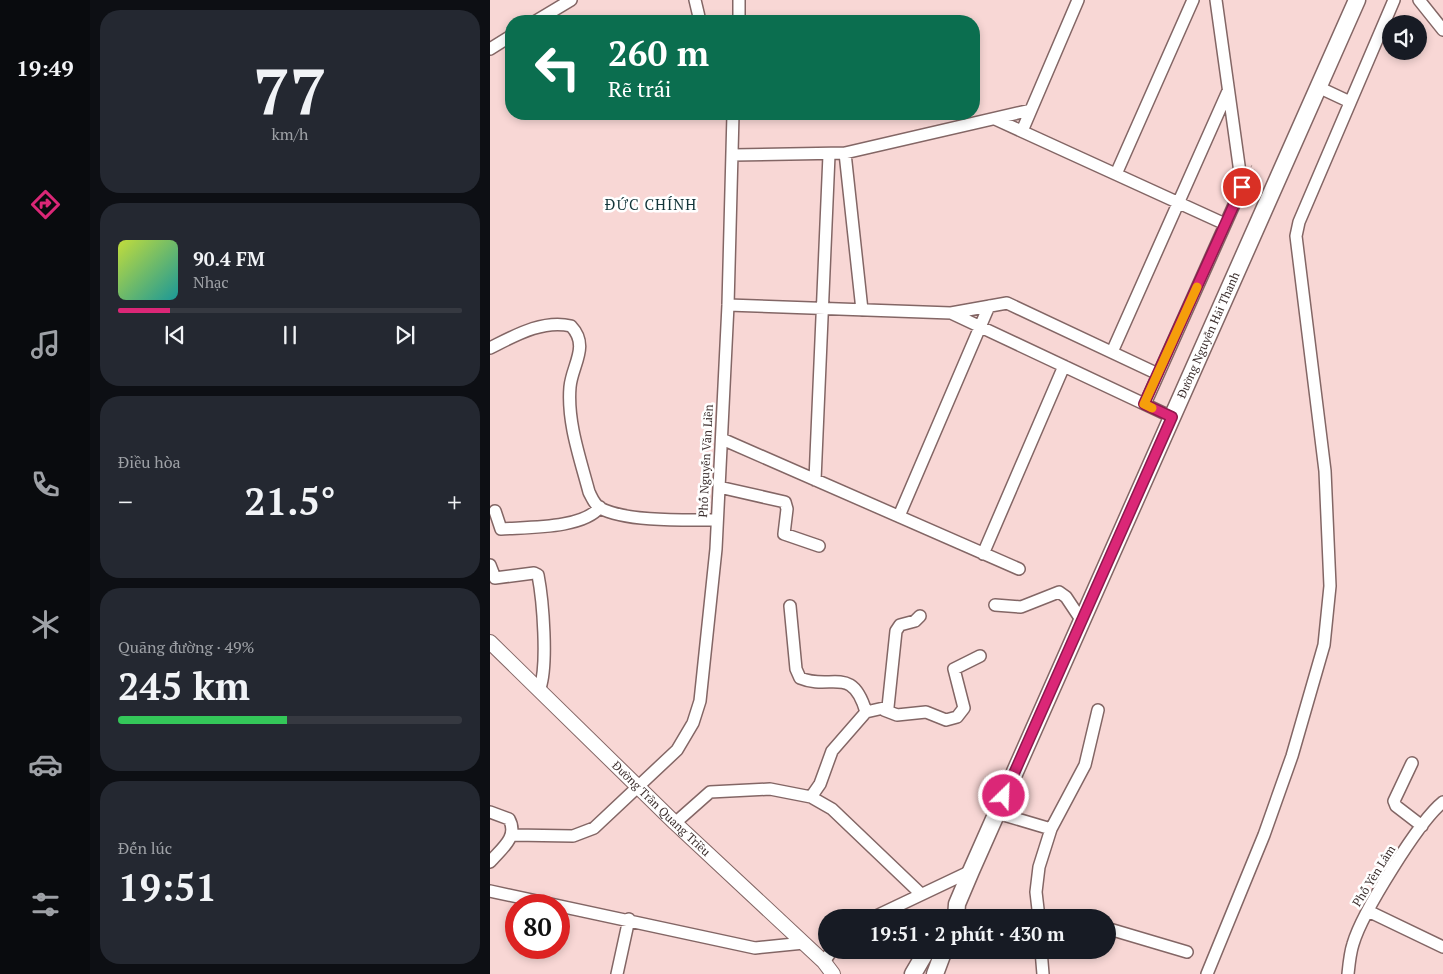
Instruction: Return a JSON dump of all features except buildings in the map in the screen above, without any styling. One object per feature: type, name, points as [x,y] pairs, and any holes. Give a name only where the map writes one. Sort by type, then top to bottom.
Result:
[{"type":"highway","points":[[1318,87],[1357,0]]},
{"type":"highway","name":"Đường Nguyễn Hải Thanh","points":[[958,909],[971,871],[1318,87]]},
{"type":"highway","points":[[913,974],[922,959]]},
{"type":"highway","points":[[934,974],[940,959]]},
{"type":"main road","name":"Đường Trần Quang Triều","points":[[490,642],[540,688],[675,823],[804,943],[818,951]]},
{"type":"main road","name":"Đường Trần Quang Triều","points":[[829,959],[833,974]]},
{"type":"street","points":[[546,15],[571,0]]},
{"type":"street","points":[[695,0],[699,15]]},
{"type":"street","points":[[739,0],[739,15]]},
{"type":"street","points":[[1022,131],[1078,0]]},
{"type":"street","points":[[1116,174],[1193,0]]},
{"type":"street","points":[[1144,404],[1242,187],[1216,0]]},
{"type":"street","points":[[1207,974],[1264,835],[1292,756],[1324,645],[1330,586],[1325,471],[1296,236],[1299,222],[1394,0]]},
{"type":"street","points":[[1419,0],[1443,30]]},
{"type":"street","points":[[490,50],[505,40]]},
{"type":"street","points":[[1318,87],[1350,102]]},
{"type":"street","points":[[1112,352],[1228,90]]},
{"type":"street","points":[[733,155],[845,153],[1032,110]]},
{"type":"street","points":[[995,119],[1225,224]]},
{"type":"street","points":[[728,120],[731,132]]},
{"type":"street","name":"Phố Nguyễn Văn Liền","points":[[513,835],[573,836],[594,828],[677,750],[685,738],[700,702],[716,549],[728,305],[732,120]]},
{"type":"street","points":[[845,153],[862,310]]},
{"type":"street","points":[[815,480],[829,154]]},
{"type":"street","points":[[728,305],[951,313],[1007,303],[1158,374]]},
{"type":"street","points":[[899,516],[989,306]]},
{"type":"street","points":[[951,313],[1172,417]]},
{"type":"street","points":[[490,348],[522,333],[550,325],[564,324],[575,330],[580,350],[570,383],[571,418],[589,492],[594,503],[600,507],[634,516],[716,520]]},
{"type":"street","points":[[983,554],[1064,366]]},
{"type":"street","points":[[722,439],[1019,570]]},
{"type":"street","points":[[719,487],[785,502],[787,509],[784,534],[818,546]]},
{"type":"street","points":[[494,511],[501,529],[547,526],[579,520],[596,513],[600,507]]},
{"type":"street","points":[[490,566],[494,578],[534,573],[538,575],[542,626],[542,677],[540,688]]},
{"type":"street","points":[[995,605],[1021,607],[1060,592],[1066,597],[1082,621]]},
{"type":"street","points":[[790,606],[796,669],[800,678],[846,683],[862,698],[866,712]]},
{"type":"street","points":[[884,710],[888,707],[889,703],[896,631],[900,624],[915,621],[920,616]]},
{"type":"street","points":[[812,797],[820,784],[832,750],[866,712],[884,710],[897,715],[926,712],[946,720],[956,717],[964,708],[954,669],[980,656]]},
{"type":"street","points":[[1039,909],[1037,879],[1051,829],[1085,765],[1098,710]]},
{"type":"street","points":[[1412,763],[1394,798],[1394,804],[1422,826]]},
{"type":"street","points":[[675,823],[710,792],[770,789],[812,797],[832,809],[921,894]]},
{"type":"street","name":"Phố Yên Lâm","points":[[1348,974],[1353,944],[1368,911],[1422,826],[1443,802]]},
{"type":"street","points":[[490,812],[510,819],[514,827],[513,835],[490,862]]},
{"type":"street","points":[[997,813],[1051,829]]},
{"type":"street","points":[[890,909],[971,871]]},
{"type":"street","points":[[490,891],[629,919],[755,948],[804,943]]},
{"type":"street","points":[[1368,911],[1443,947]]},
{"type":"street","points":[[617,974],[629,919]]},
{"type":"street","points":[[1116,931],[1187,952]]},
{"type":"street","points":[[1041,959],[1042,974]]},
{"type":"path","points":[[1238,159],[1253,167],[1264,208]]},
{"type":"slow traffic","points":[[1152,408],[1144,404],[1197,287]]},
{"type":"district","name":"ĐỨC CHÍNH","points":[[651,205]]},
{"type":"route","points":[[1004,796],[1172,417],[1144,404],[1242,187]]}]
